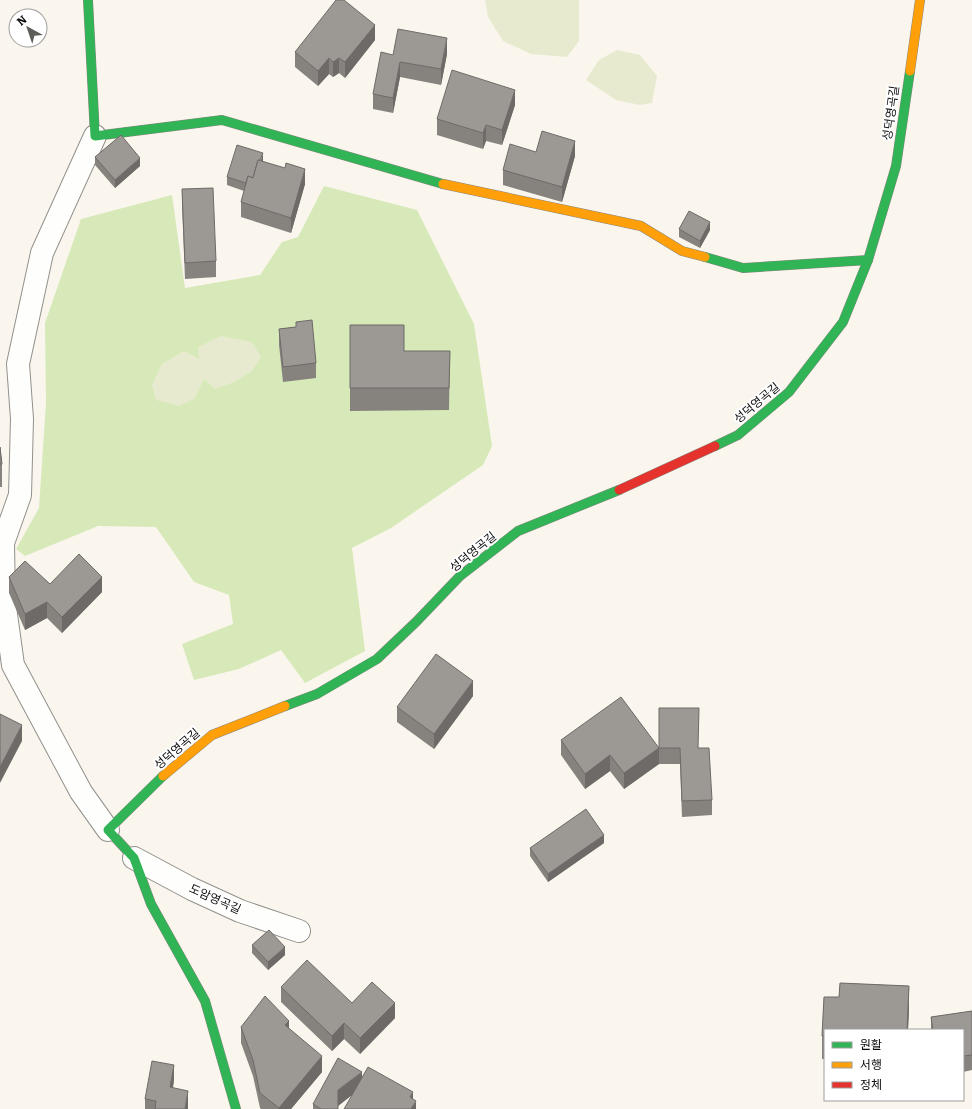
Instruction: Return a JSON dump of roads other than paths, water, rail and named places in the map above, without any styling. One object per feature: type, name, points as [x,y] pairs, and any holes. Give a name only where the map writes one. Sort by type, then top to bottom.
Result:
[{"type":"main road","points":[[88,0],[95,136],[222,120],[436,183],[642,226],[682,251],[743,268],[868,260]]},
{"type":"main road","name":"성덕영곡길","points":[[108,830],[166,773],[212,735],[317,694],[377,659],[416,622],[460,576],[518,531],[622,489],[738,435],[789,392],[843,322],[868,260],[896,166],[920,0]]},
{"type":"main road","points":[[108,830],[134,858],[151,904],[205,1001],[236,1109]]},
{"type":"street","points":[[95,136],[42,253],[18,364],[22,419],[20,495],[3,542],[4,600],[6,661],[82,792],[108,830]]},
{"type":"street","name":"도암영곡길","points":[[134,858],[212,899],[240,911],[300,931]]}]
